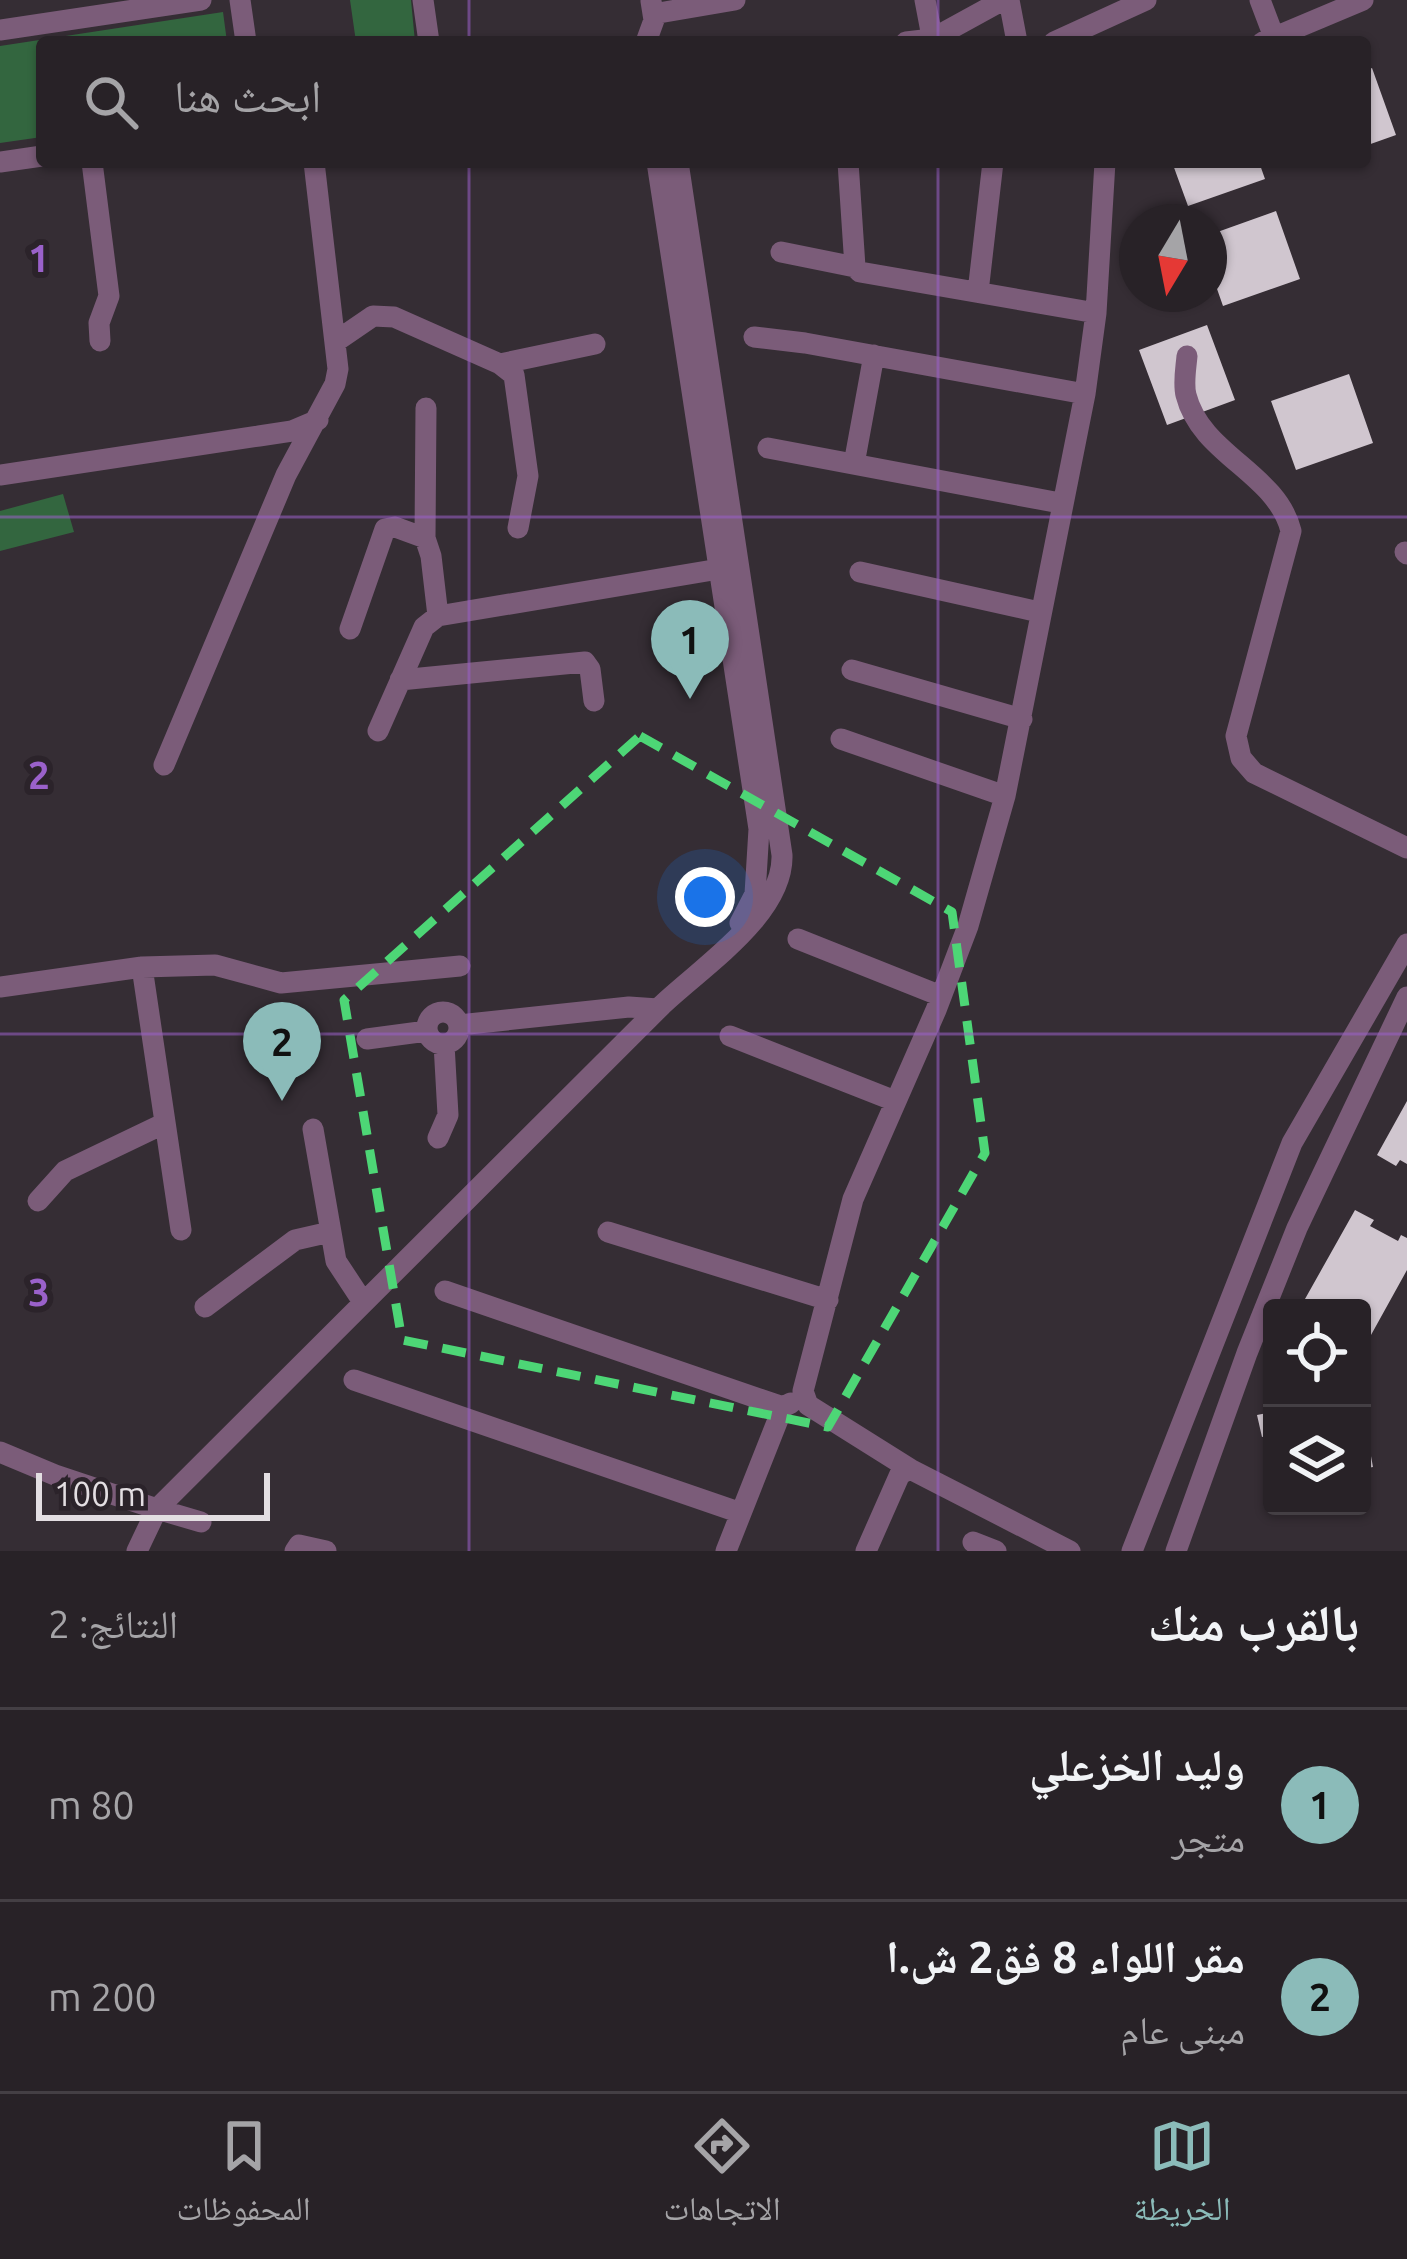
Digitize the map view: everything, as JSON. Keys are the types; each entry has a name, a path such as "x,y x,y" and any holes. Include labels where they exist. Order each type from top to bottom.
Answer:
{"street":[{"path":"0,30 201,0"},
{"path":"240,0 245,36"},
{"path":"423,0 428,36"},
{"path":"652,7 735,0"},
{"path":"925,0 931,36"},
{"path":"939,36 1006,0 1015,36"},
{"path":"1067,36 1146,0"},
{"path":"1260,0 1268,36"},
{"path":"1278,36 1363,0"},
{"path":"0,162 36,157"},
{"path":"93,168 110,296 99,322 100,341"},
{"path":"164,765 286,476 335,385 338,369 315,168"},
{"path":"658,168 760,855 748,910 714,956"},
{"path":"137,1551 157,1509 658,1010 749,927 772,901 783,873 679,168"},
{"path":"848,168 855,268"},
{"path":"978,292 992,168"},
{"path":"726,1551 793,1403 828,1300 839,1241 982,886 1022,719 1060,503 1085,394 1096,313 1105,168"},
{"path":"781,252 860,272 1096,313"},
{"path":"335,342 373,316 394,317 500,364 514,375 528,476 518,528"},
{"path":"754,337 1085,394"},
{"path":"500,364 595,344"},
{"path":"854,464 874,355"},
{"path":"1187,356 1184,392 1201,430 1280,503 1291,531 1236,736 1241,758 1254,773 1407,848"},
{"path":"426,407 425,538 438,616"},
{"path":"0,475 292,431 318,421"},
{"path":"768,448 1060,503"},
{"path":"350,629 385,529 395,527 425,538"},
{"path":"378,731 424,628 438,616 719,569"},
{"path":"860,572 1039,612"},
{"path":"400,680 585,662 594,701"},
{"path":"852,670 1022,719"},
{"path":"841,739 1005,796"},
{"path":"798,939 941,996"},
{"path":"1132,1551 1292,1143 1407,944"},
{"path":"0,987 142,967 215,964 281,983 460,966"},
{"path":"142,967 181,1230"},
{"path":"367,1039 458,1034 436,968"},
{"path":"1176,1551 1246,1353 1297,1228 1407,998"},
{"path":"450,1018 629,1007 658,1010"},
{"path":"730,1036 895,1101"},
{"path":"436,1038 448,1115 438,1138"},
{"path":"38,1201 65,1171 163,1124"},
{"path":"313,1129 335,1261 363,1302"},
{"path":"205,1307 296,1240 331,1232"},
{"path":"608,1232 828,1300"},
{"path":"445,1291 793,1403 1070,1551"},
{"path":"354,1380 741,1513"},
{"path":"0,1452 201,1522"},
{"path":"866,1551 900,1474 910,1469"},
{"path":"973,1542 996,1551"},
{"path":"295,1551 309,1544 326,1551"}],"highlighted area":[{"path":"640,736 952,912 985,1153 828,1427 402,1340 344,1000"}],"green space":[{"path":"350,0 411,0 414,36 355,36"},
{"path":"223,12 226,36 66,36"},
{"path":"36,41 36,138 0,143 0,46"},
{"path":"63,494 74,532 0,551 0,511"}],"building":[{"path":"1371,68 1396,135 1371,144"},
{"path":"1174,168 1261,168 1265,179 1187,204"},
{"path":"1276,211 1300,279 1227,305 1227,229"},
{"path":"1207,325 1235,400 1167,425 1139,350"},
{"path":"1349,374 1373,443 1296,470 1271,401"},
{"path":"1407,1101 1407,1164 1400,1160 1396,1166 1377,1155"},
{"path":"1355,1210 1374,1220 1370,1226 1398,1241 1401,1235 1407,1238 1407,1270 1371,1335 1371,1299 1305,1299"}],"place":[{"name":"وليد الخزعلي","path":"690,699"},
{"name":"مقر اللواء 8 فق2 ش.ا","path":"282,1101"}]}
